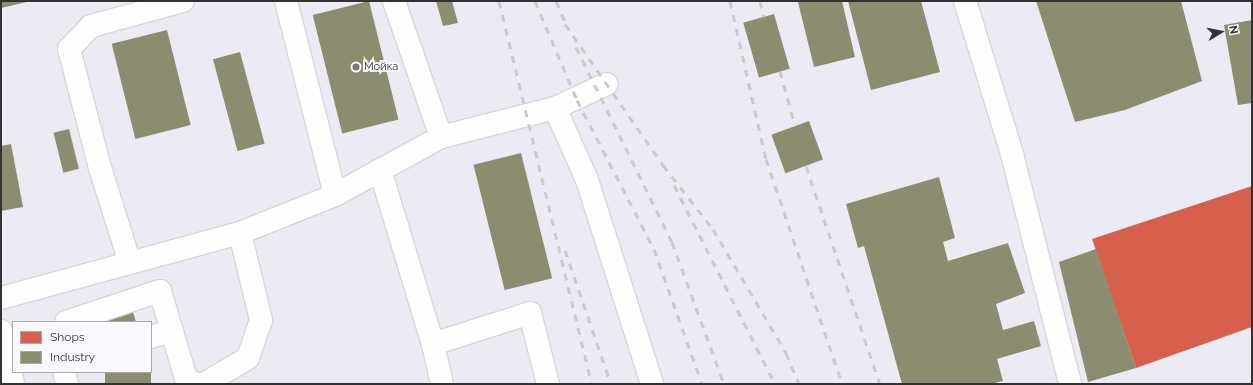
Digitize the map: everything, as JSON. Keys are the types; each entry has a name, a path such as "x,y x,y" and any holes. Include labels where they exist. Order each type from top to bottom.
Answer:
{"street":[{"path":"130,263 100,168 69,49 91,26 183,1"},
{"path":"286,1 335,195"},
{"path":"394,1 441,137"},
{"path":"966,1 1012,154 1070,384"},
{"path":"1,298 240,233 335,195 441,137 555,108 607,84"},
{"path":"555,108 587,180 652,384"},
{"path":"380,170 433,344 442,384"},
{"path":"69,321 160,291 189,383 248,358 261,320 240,233"},
{"path":"433,344 530,314 548,384"},
{"path":"152,337 172,330"},
{"path":"1,331 13,384"},
{"path":"64,373 67,384"}],"shaded area":[{"path":"1,1 1252,1 1252,384 1,384"}],"building: Shops":[{"path":"1252,186 1252,327 1136,368 1092,239"}],"building: Industry":[{"path":"1,1 27,1 27,2 1,8"},
{"name":"Мойка","path":"369,1 399,119 342,133 313,15"},
{"path":"436,1 452,1 458,23 443,26"},
{"path":"842,1 855,57 814,67 798,2"},
{"path":"848,1 921,1 940,72 871,90"},
{"path":"1036,1 1181,1 1202,81 1125,110 1075,122"},
{"path":"774,14 790,69 759,78 743,23"},
{"path":"1252,20 1252,103 1238,105 1224,25"},
{"path":"167,30 191,125 135,139 112,44"},
{"path":"240,52 265,144 238,151 213,59"},
{"path":"809,121 823,160 785,173 771,135"},
{"path":"69,129 79,169 63,173 53,133"},
{"path":"11,144 23,207 1,211 1,146"},
{"path":"521,153 552,278 505,290 473,165"},
{"path":"939,177 955,238 943,242 948,261 1008,243 1025,293 996,304 1003,330 1034,321 1041,346 997,359 1003,381 990,384 902,384 864,246 858,248 846,204"},
{"path":"1096,249 1136,368 1088,382 1059,262"},
{"path":"127,292 136,321 90,321"},
{"path":"105,373 151,373 151,384 105,384"}],"railway":[{"path":"499,1 592,384"},
{"path":"535,1 577,100 654,249 702,384"},
{"path":"556,1 568,28"},
{"path":"730,1 766,159 842,384"},
{"path":"760,1 764,17"},
{"path":"565,24 663,165 713,229 786,353 799,384"},
{"path":"576,47 672,242 724,384"},
{"path":"780,71 795,126"},
{"path":"806,166 880,384"},
{"path":"674,185 775,384"},
{"path":"565,250 611,384"}],"place":[{"name":"Мойка","path":"356,67"}]}
